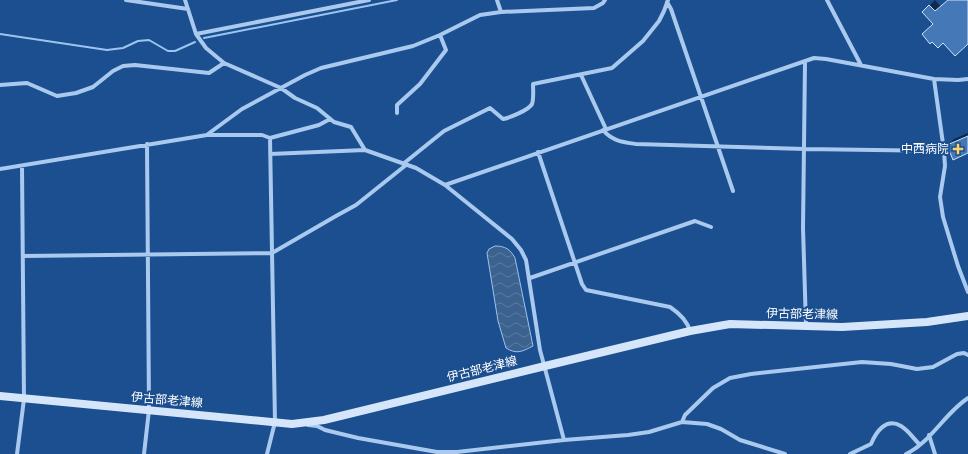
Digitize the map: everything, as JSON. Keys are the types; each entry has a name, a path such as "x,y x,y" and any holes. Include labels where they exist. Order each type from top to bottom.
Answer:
{"main road":[{"name":"伊古部老津線","path":"0,396 292,424 324,420 545,366 730,324 842,327 927,322 968,316"}],"street":[{"path":"126,0 188,9"},
{"path":"185,0 196,34 206,48 224,63 281,88 295,98 317,108 334,122 351,127 365,150"},
{"path":"196,34 369,0"},
{"path":"497,0 501,12"},
{"path":"207,135 242,109 321,68 413,46 440,35 480,15 501,12 594,8 603,4 605,0"},
{"path":"827,0 862,65"},
{"path":"22,256 272,253 356,206 444,131 490,108 503,119 530,107 532,102 533,84 612,68 643,41 659,21 667,1"},
{"path":"667,1 733,192"},
{"path":"397,113 397,105 420,84 446,50 440,35"},
{"path":"445,185 814,58 862,65 934,79 968,79"},
{"path":"805,62 804,228 806,326"},
{"path":"0,85 27,83 57,96 76,93 94,87 113,71 123,66 135,65 209,73 224,63"},
{"path":"581,75 608,136 617,141 636,144 944,151"},
{"path":"934,79 945,166 940,197 943,218 968,292"},
{"path":"0,169 207,135 262,135 270,138 319,125 330,119"},
{"path":"267,454 275,422 270,138"},
{"path":"144,454 149,410 146,144"},
{"path":"270,154 365,150 416,168 445,185 512,239 521,250 526,260 540,350 564,440"},
{"path":"538,152 574,262 582,284 586,290 670,307 679,313 688,325 690,332"},
{"path":"17,454 24,399 22,166"},
{"path":"530,278 695,221 711,227"},
{"path":"682,422 685,415 713,388 730,378 751,374 862,362 923,368 933,367 957,354 968,355"},
{"path":"906,454 929,435 950,413 968,398"},
{"path":"292,424 317,426 325,430 358,438 437,452 456,453 564,440 628,435 649,432 682,422 707,424 721,429 740,440 785,454"},
{"path":"850,454 871,444 881,427 891,424 901,426 919,444"},
{"path":"929,435 935,454"}],"water":[{"path":"495,246 507,249 515,258 533,346 520,352 506,348 498,321 487,253 489,249"}],"building":[{"path":"948,0 968,0 968,44 955,56 943,43 938,48 932,42 930,44 922,34 933,24 922,12 929,5 935,11"},
{"name":"中西病院","path":"968,136 968,153 953,160 947,145"}],"waterway":[{"path":"204,38 397,0"},
{"path":"0,34 107,50 123,48 138,41 149,40 168,51 175,51 195,42"}],"place":[{"name":"中西病院","path":"958,149"}]}
